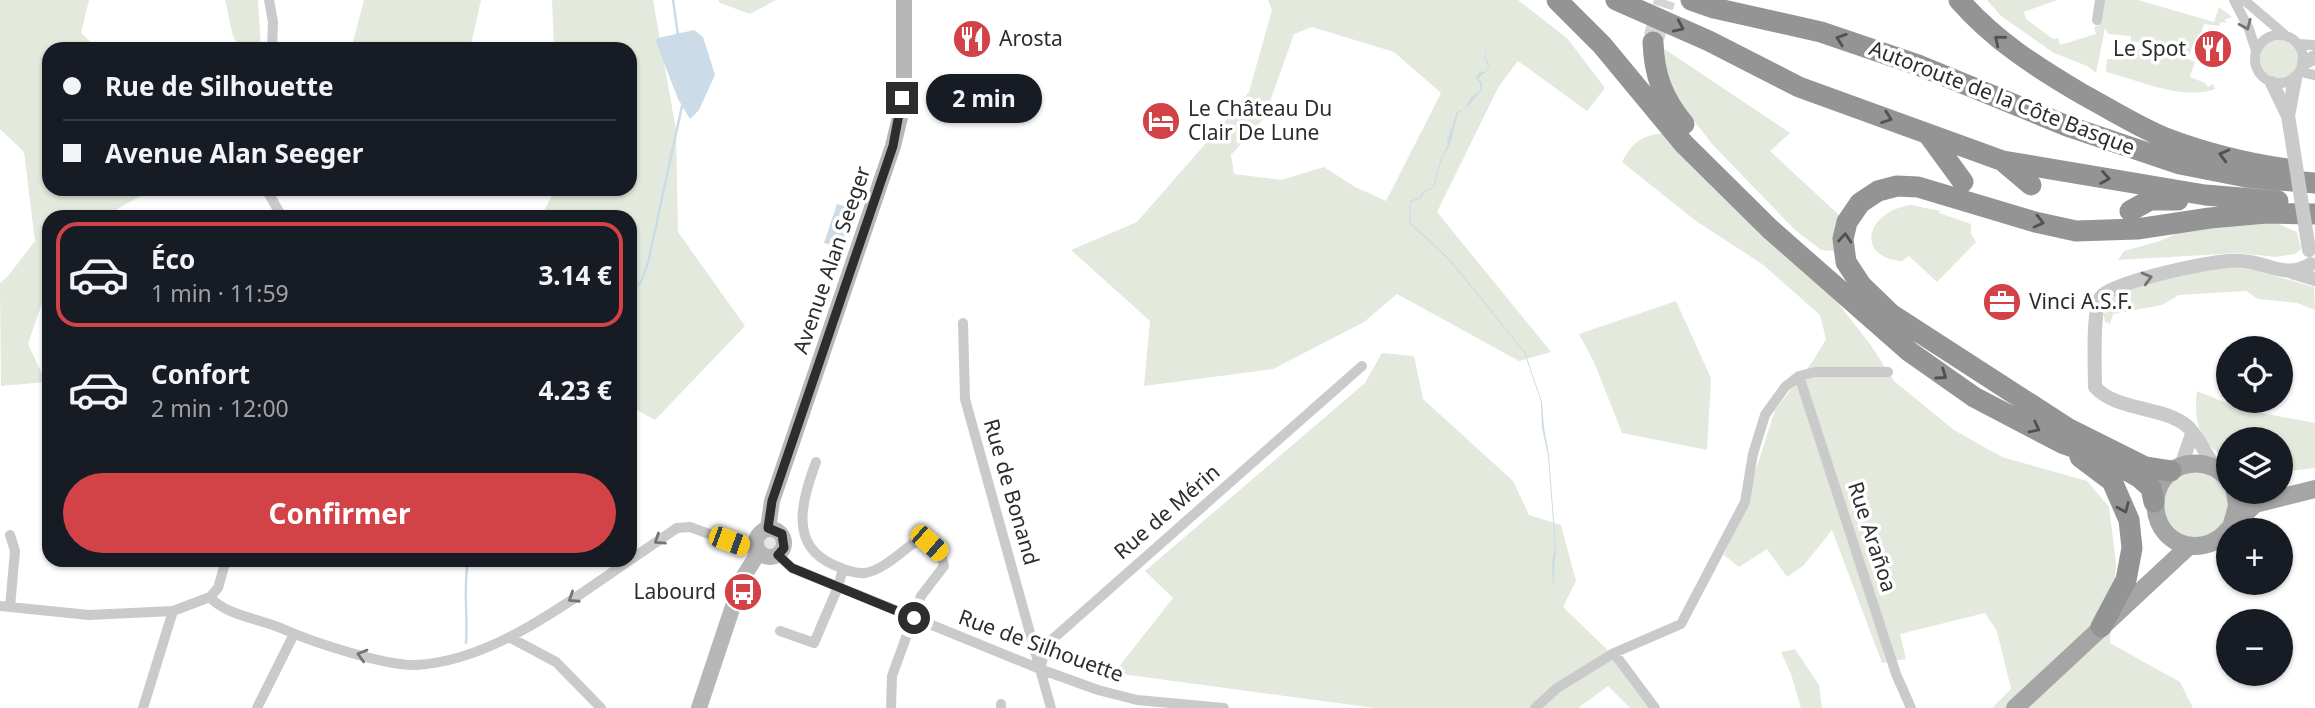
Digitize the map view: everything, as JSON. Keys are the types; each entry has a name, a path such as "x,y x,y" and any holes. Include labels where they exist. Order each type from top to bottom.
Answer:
{"highway":[{"path":"1557,0 1602,45 1684,144 1770,229 1910,352 1974,397 2062,443 2107,459 2140,478 2151,488 2154,502"},
{"name":"Autoroute de la Côte Basque","path":"1616,0 1709,41 1799,87 2003,161 2205,195 2315,203"},
{"name":"Autoroute de la Côte Basque","path":"1691,0 1714,8 1833,36 1918,65 2067,126 2180,164 2246,177 2315,183"},
{"path":"1959,0 1993,35 2026,60 2162,136 2221,155 2315,173"},
{"path":"1702,160 1653,90 1646,65 1648,41 1660,89 1674,113 1800,244 1856,290 2069,429 2145,467 2176,469"},
{"path":"1928,134 1963,182"},
{"path":"2003,161 2031,185"},
{"path":"1891,314 1861,285 1846,262 1843,239 1847,222 1860,202 1878,191 1897,186 1918,187 2035,222 2076,231 2137,229 2266,212 2315,214"},
{"path":"2130,211 2150,200 2188,201 2205,195"},
{"path":"2062,443 2112,481 2129,520 2132,548 2126,580 2101,627"}],"main road":[{"name":"Avenue Alan Seeger","path":"768,528 772,501 893,146 902,103 904,0"},
{"path":"2155,578 2162,550 2162,530 2154,502 2157,490 2176,469 2202,464 2216,471"},
{"path":"2293,486 2315,482"},
{"path":"2240,518 2255,504 2315,489"},
{"path":"699,708 742,579 757,549 757,536 768,528 778,530 784,538 784,548 778,555 765,556 757,549"},
{"path":"2162,530 2189,546 2201,546 2216,540"},
{"path":"2015,708 2189,546"}],"street":[{"path":"269,0 273,22 272,42"},
{"path":"2097,20 2100,0"},
{"path":"2234,0 2249,29 2256,51 2258,71 2272,83 2288,116 2312,261 2292,272"},
{"path":"2244,0 2298,44 2303,53 2304,68 2288,116"},
{"path":"2256,51 2268,38 2285,36"},
{"path":"2298,44 2315,44"},
{"path":"2272,83 2284,84 2304,68"},
{"path":"2304,68 2315,75"},
{"path":"2216,467 2187,426 2114,400 2100,394 2095,387 2096,312 2101,297 2112,288 2228,261 2250,262 2315,279"},
{"name":"Rue de Bonand","path":"964,323 965,399 1040,669"},
{"name":"Rue de Mérin","path":"1040,669 1047,644 1362,366"},
{"path":"1535,708 1557,688 1615,653 1681,624 1745,502 1752,454 1765,415 1786,387 1799,376 1815,372 1888,372"},
{"name":"Rue Arañoa","path":"1799,376 1896,674 1911,708"},
{"path":"2176,469 2192,434"},
{"path":"816,462 803,499 802,522 808,544 826,562 843,569 866,573 883,565 915,542 929,543 942,554 944,566 921,596 892,676 891,708"},
{"path":"637,555 677,528 690,527 757,549"},
{"path":"10,535 15,551 5,607 89,615 173,611 210,597 218,588 224,567"},
{"name":"Rue de Silhouette","path":"778,555 792,568 1098,690 1138,700 1224,708"},
{"path":"210,597 221,607 294,634 386,662 415,665 448,660 509,638 619,567"},
{"path":"780,631 814,643 843,569"},
{"path":"143,708 173,611"},
{"path":"257,708 294,634"},
{"path":"509,638 556,662 601,708"},
{"path":"1615,653 1655,708"},
{"path":"1040,669 1051,708"}],"shaded area":[{"path":"0,0 89,0 81,33 91,42 42,42 42,196 140,196 116,210 42,210 42,303 28,344 42,374 42,382 1,386 0,283 35,241 24,152 0,129"},
{"path":"225,0 258,0 261,42 236,42"},
{"path":"364,0 481,0 472,42 353,42"},
{"path":"552,0 653,0 676,130 678,232 745,326 655,420 637,410 637,210 544,210 552,196 637,196 637,42 554,42"},
{"path":"718,0 776,0 750,14"},
{"path":"1268,0 1518,0 1567,38 1605,88 1587,111 1518,61 1499,86 1437,212 1551,352 1519,361 1397,294 1364,322 1273,369 1144,386 1150,321 1071,250 1137,222 1221,126 1249,92 1272,10","holes":["1312,27 1394,52 1441,93 1386,201 1355,187 1324,167 1281,180 1234,174 1231,155 1264,118 1294,34"]},
{"path":"1987,0 2057,0 2024,12 2026,19 2053,39 2058,38 2060,45 2096,34 2094,27 2099,25 2103,0 2138,0 2214,22 2219,7 2232,17 2224,20 2227,23 2221,22 2219,26 2204,24 2197,46 2193,44 2188,59 2195,62 2190,77 2208,87 2213,84 2215,89 2189,93 2160,88 2106,72 2107,59 2113,59 2115,49 2141,49 2141,43 2131,41 2131,36 2108,34 2105,28 2096,73 2087,66 2054,53 2001,16"},
{"path":"2279,40 2293,45 2298,59 2293,73 2279,78 2265,73 2260,59 2265,45"},
{"path":"1663,48 1790,133 1770,151 1839,215 1834,251 1821,250 1794,229 1712,144 1677,99 1663,64"},
{"path":"1663,133 1834,298 1870,344 1894,381 1954,430 2002,457 2087,481 2109,507 2116,563 2110,643 2180,682 2193,708 1992,708 2011,689 1997,631 1985,613 1900,634 1906,659 1882,663 1832,530 1804,565 1787,577 1767,549 1739,567 1724,555 1744,507 1775,410 1813,361 1826,339 1820,315 1762,264 1696,221 1622,162 1638,141"},
{"path":"1911,205 1940,211 1939,213 1971,224 1971,234 1976,242 1937,282 1909,256 1902,261 1887,258 1877,252 1872,244 1875,225 1883,216 1895,209"},
{"path":"2274,222 2297,232 2301,249 2295,254 2276,257 2238,253 2118,260 2124,251 2160,241 2184,230"},
{"path":"2228,267 2254,270 2314,287 2315,310 2297,303 2258,299 2246,291 2179,295 2162,305 2113,314 2110,324 2105,322 2103,310 2106,299 2114,291 2163,278"},
{"path":"1676,301 1711,378 1707,450 1622,433 1594,362 1579,334"},
{"path":"1382,353 1414,356 1423,399 1513,481 1529,515 1561,525 1576,581 1563,607 1615,657 1658,708 1630,708 1608,686 1578,708 1375,708 1114,673 1173,598 1145,571 1365,383"},
{"path":"2197,391 2216,399 2216,413 2262,413 2315,423 2315,468 2293,471 2293,427 2216,427 2216,451 2201,432 2196,403"},
{"path":"2203,469 2216,477 2216,504 2231,504 2225,518 2216,518 2216,533 2199,539 2187,538 2177,533 2165,513 2166,490 2181,472"},
{"path":"770,532 778,535 781,543 778,551 770,554 762,551 759,543 762,535"},
{"path":"1795,649 1819,685 1822,708 1801,708 1781,652"}],"water":[{"path":"694,30 703,37 715,75 699,110 690,119 678,99 656,42 658,38"},
{"path":"1488,43 1485,57 1489,65 1487,71 1478,78 1482,83 1481,91 1465,109 1470,99 1480,90 1480,83 1476,78 1479,73 1486,71 1488,66 1484,57"},
{"path":"1465,109 1458,113 1450,144 1441,161 1434,188 1424,192 1421,198 1411,202 1410,222 1449,258 1525,352 1542,402 1549,456 1556,547 1553,589 1552,562 1555,547 1548,456 1542,428 1541,402 1524,352 1448,259 1409,223 1410,201 1420,197 1423,191 1433,187 1440,161 1448,145 1457,112"},
{"path":"837,204 854,209 841,248 824,243"}],"waterway":[{"path":"673,0 678,35"},
{"path":"637,286 648,263 682,106"},
{"path":"466,643 467,567"}],"tunnel":[{"path":"1654,37 1665,0"}],"place":[{"name":"Arosta","path":"972,39"},
{"name":"Le Spot","path":"2213,49"},
{"name":"Le Château Du Clair De Lune","path":"1161,121"},
{"name":"Vinci A.S.F.","path":"2002,302"},
{"name":"Labourd","path":"743,592"}],"route":[{"path":"902,98 893,146 772,501 768,528 778,530 782,534 785,543 778,555 792,568 914,618"}]}
